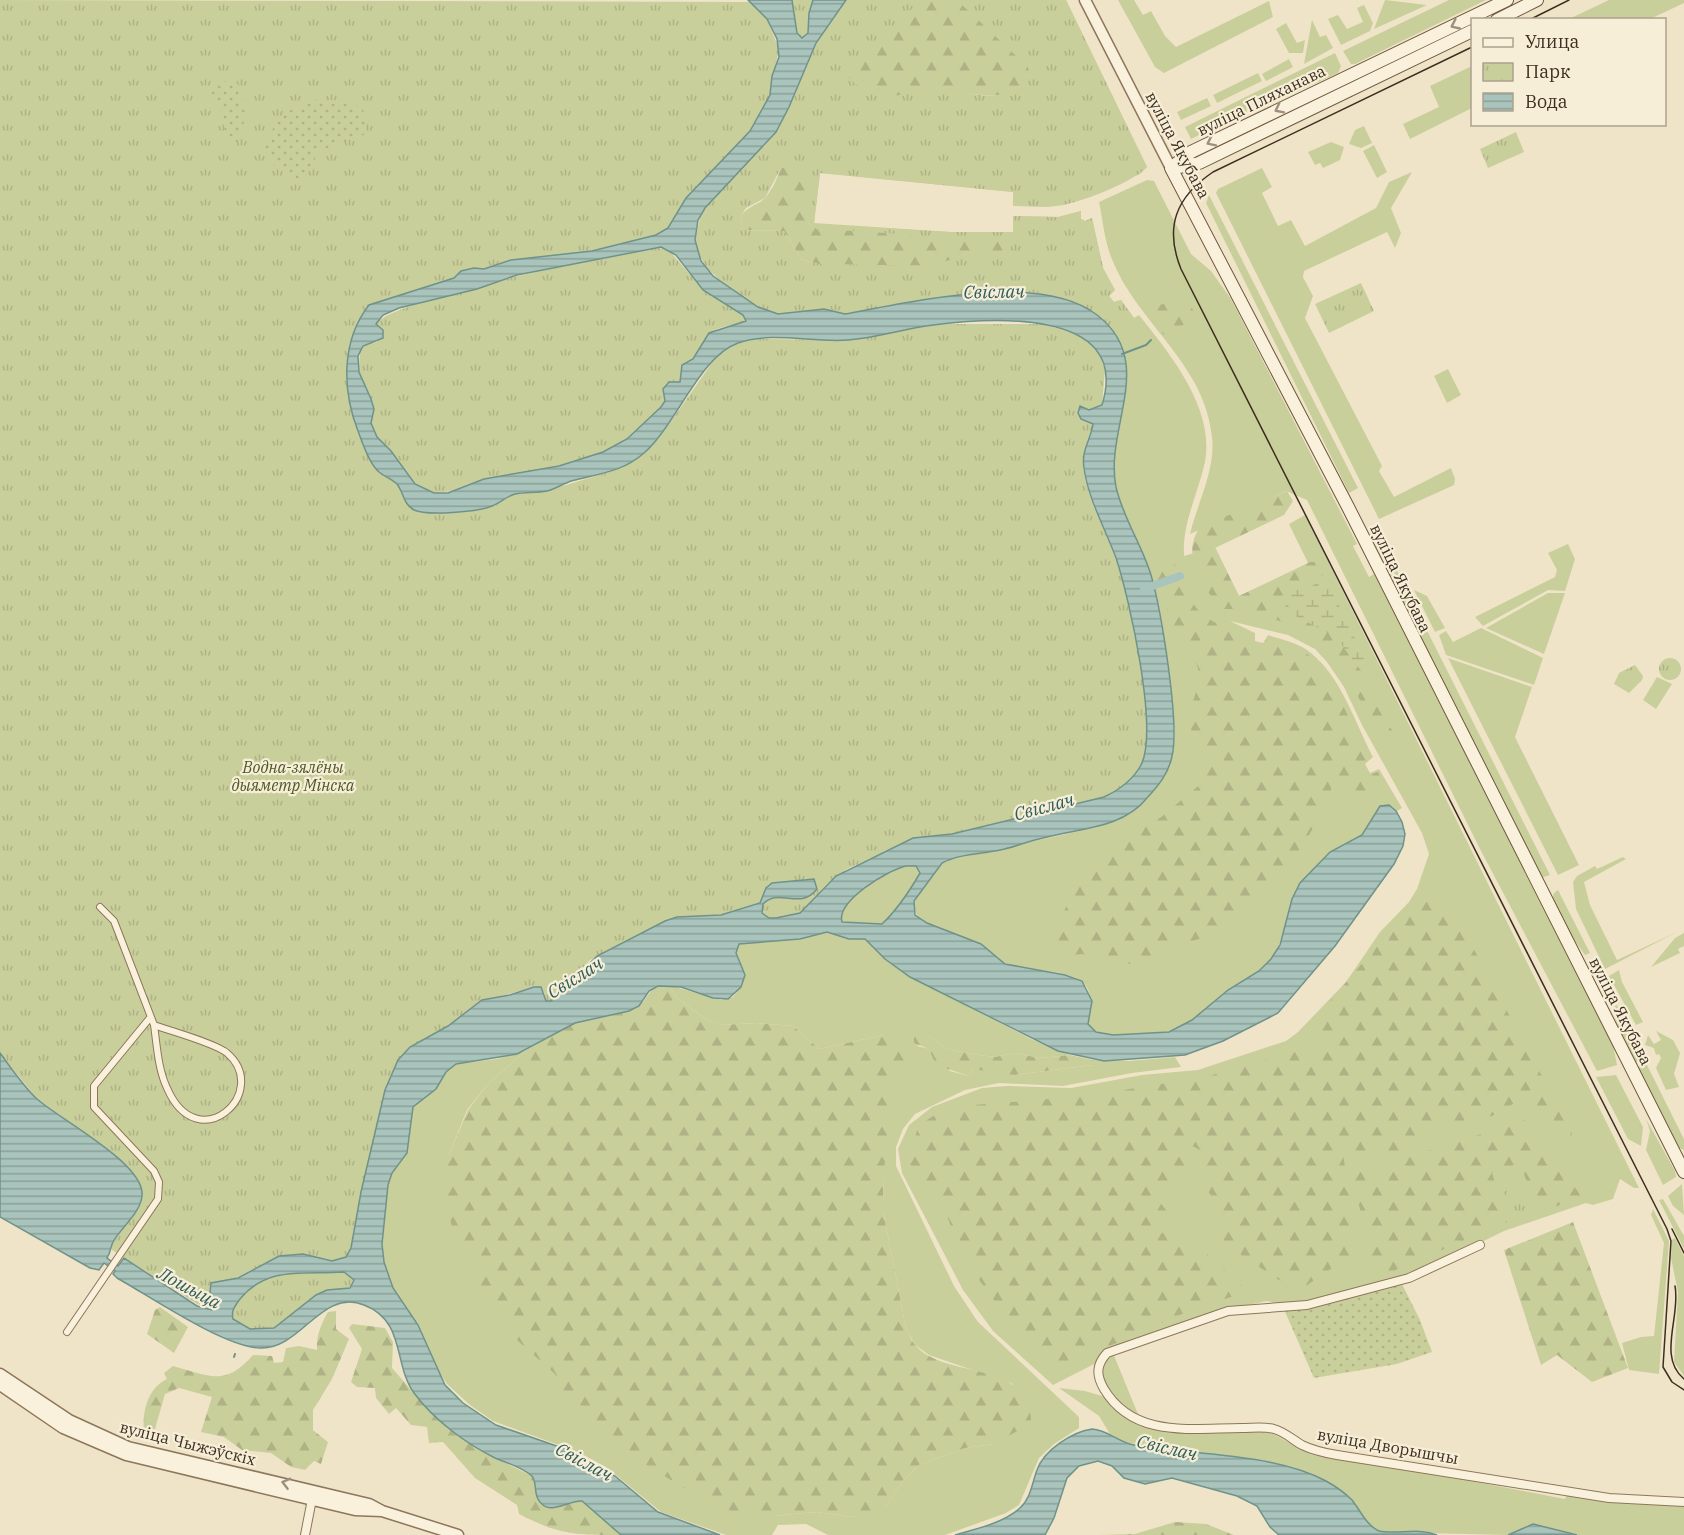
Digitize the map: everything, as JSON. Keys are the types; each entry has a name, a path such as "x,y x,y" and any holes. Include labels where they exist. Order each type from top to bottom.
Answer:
{"main road":[{"name":"вуліца Пляханава","path":"1171,168 1191,152 1507,0"},
{"path":"1501,18 1537,0"},
{"name":"вуліца Пляханава","path":"1171,168 1199,163 1471,32"},
{"name":"вуліца Якубава","path":"1171,168 1352,515 1417,648 1684,1172"}],"street":[{"name":"вуліца Якубава","path":"1085,0 1171,168"},
{"path":"100,907 114,921 153,1025 161,1072 168,1091 181,1110 189,1117 207,1121 216,1119 229,1110 239,1097 240,1077 237,1065 226,1052 153,1025"},
{"path":"67,1332 118,1254 156,1205 159,1182 147,1162 94,1107 94,1086 149,1018"},
{"name":"вуліца Дворышчы","path":"1480,1245 1409,1278 1307,1305 1244,1309 1212,1315 1107,1353 1100,1361 1098,1376 1112,1401 1125,1414 1136,1421 1154,1425 1176,1428 1273,1428 1315,1450 1337,1455 1610,1498 1684,1502"},
{"name":"вуліца Чыжэўскіх","path":"0,1374 69,1420 93,1433 129,1447 313,1495"},
{"name":"вуліца Чыжэўскіх","path":"0,1385 63,1428 126,1455 313,1495 369,1504 382,1511 458,1535"},
{"path":"305,1535 313,1495"}],"green space":[{"name":"Водна-зялёны дыяметр Мінска","path":"0,0 751,2 767,19 779,49 770,95 750,131 686,198 668,228 656,235 592,251 511,260 484,269 474,268 461,271 454,278 369,305 349,345 347,376 349,397 358,430 372,462 398,486 406,503 428,513 476,510 494,505 515,494 546,491 616,470 641,455 660,437 716,357 736,344 756,339 850,340 940,324 1044,324 1076,334 1097,349 1105,370 1102,405 1089,410 1082,407 1083,420 1090,421 1093,426 1085,449 1083,465 1091,500 1120,573 1140,661 1146,747 1138,770 1125,784 1104,797 952,834 919,837 847,869 827,884 800,913 769,918 762,913 762,908 768,900 778,898 807,878 768,885 760,903 738,911 665,921 590,960 552,1001 546,1001 544,992 534,987 477,1003 448,1026 406,1051 391,1075 361,1192 351,1248 346,1257 332,1261 303,1254 279,1256 210,1291 219,1303 215,1308 207,1310 112,1250 111,1246 141,1203 138,1179 92,1138 38,1100 0,1053"},
{"path":"792,0 813,0 809,29 805,37 800,37 797,33"},
{"path":"846,0 927,0 958,91 990,97 1004,93 1030,76 957,0 1066,0 1147,167 1140,174 1067,204 1013,206 1013,192 820,173 814,224 951,232 1013,232 1013,216 1058,217 1081,211 1081,219 1085,221 1092,218 1103,268 1115,290 1109,296 1114,302 1121,300 1134,318 1139,315 1164,347 1197,402 1203,422 1206,442 1205,462 1185,532 1184,556 1215,547 1239,596 1309,565 1289,524 1305,515 1639,1188 1634,1188 1620,1179 1613,1199 1593,1205 1586,1203 1504,1231 1409,1278 1293,1306 1266,1301 1212,1314 1107,1353 1100,1361 1053,1385 993,1331 963,1290 902,1173 898,1149 909,1125 932,1107 982,1088 1007,1086 1071,1088 1142,1075 1198,1070 1286,1041 1298,1032 1346,982 1380,932 1409,902 1417,889 1429,854 1422,833 1362,725 1344,687 1327,662 1315,649 1288,635 1230,621 1255,633 1255,641 1263,643 1268,635 1291,642 1307,650 1322,663 1347,702 1373,757 1365,764 1370,773 1379,769 1402,808 1397,811 1389,805 1380,806 1362,835 1330,852 1300,883 1276,953 1259,971 1228,990 1192,1020 1169,1032 1101,1034 1089,1027 1090,999 1087,987 1082,981 1065,974 1006,963 980,944 931,926 921,920 915,912 915,901 922,887 936,869 947,860 1098,827 1131,813 1147,799 1167,772 1173,753 1175,733 1161,613 1147,562 1121,504 1115,480 1115,450 1125,391 1126,361 1007,292 829,310 789,107 808,59"},
{"path":"846,0 927,0 914,6 889,37 856,60 850,70 849,78 866,91 881,96 928,89 957,88 958,91 968,93 998,96 1007,94 1023,84 1030,76 1028,67 957,0 1066,0 1147,167 1130,180 1104,192 1066,204 1045,207 1013,206 1013,192 820,173 814,223 951,232 1013,232 1013,216 1058,217 1081,211 1081,219 1085,221 1092,218 1103,268 1115,290 1109,296 1114,302 1121,300 1134,318 1112,330 1097,315 1076,303 1027,292 935,299 845,314 824,309 778,314 765,310 730,290 706,267 698,253 695,240 701,214 776,131 789,107 816,43","holes":["793,166 805,185 808,223 818,230 865,231 940,238 1001,237 1014,240 1009,251 959,257 931,266 818,264 801,259 784,231 743,230 740,217 746,208 765,198 781,168"]},
{"path":"927,0 957,0 1028,67 1030,75 1023,84 1006,94 988,96 957,91 957,88 928,89 881,96 866,91 849,78 850,70 856,60 889,37 914,6"},
{"path":"1118,0 1134,0 1143,15 1151,11 1165,36 1176,47 1269,1 1273,17 1164,73 1155,67"},
{"path":"1385,0 1427,5 1374,29"},
{"path":"1449,0 1486,0 1355,64 1351,64 1343,51"},
{"path":"1609,0 1684,0 1684,3 1652,18 1571,18"},
{"path":"1364,5 1373,23 1370,31 1341,45 1328,19 1338,15 1347,29 1363,22 1357,8"},
{"path":"1312,20 1320,37 1326,35 1333,48 1304,64"},
{"path":"1286,23 1297,43 1305,40 1303,53 1289,53 1276,29"},
{"path":"1335,53 1341,66 1338,73 1291,94 1288,84 1246,103 1247,112 1191,139 1185,127"},
{"path":"1289,59 1293,67 1266,81 1262,74"},
{"path":"1471,66 1471,108 1410,139 1403,124 1439,107 1430,86"},
{"path":"1258,73 1262,81 1217,103 1213,95"},
{"path":"221,81 238,84 239,96 249,107 236,146 228,145 219,103 211,94"},
{"path":"1207,98 1211,106 1181,120 1177,112"},
{"path":"317,99 344,101 363,108 366,134 319,151 303,182 274,165 263,145 279,120 298,106"},
{"path":"1364,126 1372,143 1361,148 1349,144 1355,130"},
{"path":"1516,132 1524,152 1488,168 1480,149"},
{"path":"1331,142 1344,147 1340,160 1323,168 1320,163 1315,165 1308,152"},
{"path":"1374,145 1387,172 1377,178 1363,151"},
{"path":"785,153 820,173 802,175 808,190 808,223 818,230 865,231 940,238 1001,237 1014,239 1009,251 959,257 931,266 818,264 801,259 784,231 743,230 740,217 770,192"},
{"path":"1262,168 1272,187 1262,193 1278,226 1291,220 1305,246 1376,208 1389,182 1412,172 1391,208 1401,233 1395,248 1387,232 1304,271 1303,277 1313,296 1305,318 1382,466 1379,471 1394,497 1451,468 1455,479 1454,485 1379,519 1216,193 1218,189"},
{"path":"1147,180 1154,181 1191,254 1211,271 1231,299 1357,544 1353,546 1369,577 1374,574 1612,1040 1617,1065 1597,1071 1480,849 1307,500 1286,491 1190,534 1211,461 1212,437 1207,411 1198,388 1185,367 1140,307 1114,264 1106,241 1099,202"},
{"path":"1209,195 1358,488 1349,493 1206,203"},
{"path":"653,247 669,250 703,290 743,315 747,320 745,323 721,328 709,334 693,358 685,362 680,382 667,383 663,389 665,401 661,408 627,439 603,452 559,466 484,479 455,491 434,493 415,484 391,451 377,437 371,423 374,409 359,372 360,349 366,344 377,342 376,324 390,314 458,291"},
{"path":"1361,283 1374,311 1329,333 1315,304"},
{"path":"1179,299 1190,303 1195,315 1172,334 1164,335 1146,314 1147,309"},
{"path":"1448,369 1461,395 1447,403 1434,376"},
{"path":"1287,491 1293,501 1284,515 1215,548 1239,596 1310,562 1316,562 1321,574 1314,585 1290,592 1319,627 1336,637 1362,672 1405,756 1375,731 1348,676 1326,646 1302,630 1277,620 1246,616 1235,609 1220,609 1196,570 1192,549 1194,538 1200,527"},
{"path":"1381,539 1550,875 1541,878 1372,546"},
{"path":"1568,544 1575,559 1565,591 1548,590 1483,626 1475,617 1555,577 1557,570 1548,553"},
{"path":"1168,560 1174,562 1193,603 1209,619 1221,625 1253,632 1254,642 1263,644 1269,636 1297,647 1311,657 1336,691 1369,758 1363,764 1369,775 1378,772 1386,790 1375,798 1359,797 1347,783 1332,786 1326,808 1288,868 1254,896 1231,923 1210,935 1126,965 1111,965 1083,954 1070,955 1058,949 1056,928 1080,878 1105,846 1122,832 1160,818 1203,782 1204,767 1190,724 1199,672 1192,654 1169,615 1156,572"},
{"path":"1321,574 1325,576 1367,664 1358,667 1336,637 1284,610 1290,592 1314,585"},
{"path":"1414,590 1427,596 1445,628 1435,632"},
{"path":"1548,593 1565,593 1544,654 1486,628"},
{"path":"1481,628 1543,658 1534,685 1446,655 1439,635 1446,631 1453,642"},
{"path":"1448,658 1532,687 1515,737 1579,865 1558,875"},
{"path":"1666,658 1674,658 1681,665 1681,673 1674,680 1666,680 1659,673 1659,665"},
{"path":"1635,665 1643,676 1629,693 1614,684 1619,673"},
{"path":"1657,677 1672,684 1656,709 1643,700"},
{"path":"1623,857 1626,859 1584,882 1590,905 1617,960 1677,932 1605,969 1576,909 1573,882 1577,876 1595,866 1597,869"},
{"path":"906,866 916,866 920,873 903,900 882,924 842,922 842,914 855,896 876,880"},
{"path":"1558,890 1590,953 1585,955 1572,937 1552,900 1554,893"},
{"path":"1427,894 1448,901 1572,1132 1568,1152 1522,1099 1492,1116 1459,1124 1436,1118 1424,1142 1394,1155 1343,1153 1357,1251 1297,1292 1214,1237 1230,1221 1207,1190 1200,1150 1179,1139 1178,1155 1186,1165 1172,1189 1157,1198 1168,1213 1152,1230 1193,1241 1248,1292 1198,1307 1057,1369 1010,1322 974,1273 955,1238 944,1207 909,1163 918,1126 947,1107 1086,1096 1205,1077 1306,1049 1317,1057 1314,1020 1386,935"},
{"path":"825,932 865,939 885,959 910,977 1033,1040 1070,1055 1040,1058 1014,1053 995,1057 979,1055 946,1049 929,1035 917,1046 930,1049 950,1071 969,1076 973,1069 983,1068 1014,1075 1093,1065 1093,1060 1129,1061 1175,1057 1181,1067 1132,1073 1063,1086 999,1083 965,1090 915,1114 903,1129 896,1147 896,1166 954,1286 978,1322 1079,1417 1079,1428 1054,1444 1039,1458 1019,1505 1006,1513 945,1535 828,1535 806,1524 778,1525 772,1535 726,1535 661,1512 606,1467 578,1452 493,1421 470,1405 447,1384 431,1359 418,1325 393,1288 384,1262 382,1244 388,1185 392,1173 407,1153 413,1107 436,1089 446,1072 456,1064 497,1059 525,1051 488,1084 467,1110 443,1169 773,1516 816,1512 853,1517 886,1506 903,1481 919,1465 965,1448 993,1444 1013,1384 929,1355 915,1345 906,1328 883,1211 884,1035 819,1049 793,1026 756,1023 720,1025 704,1018 677,998 668,985 721,1000 733,997 743,980 736,953 739,944 800,939"},
{"path":"1684,933 1684,946 1678,949 1680,953 1651,967 1675,938"},
{"path":"1619,970 1622,982 1643,1022 1636,1025 1609,976"},
{"path":"668,985 677,998 704,1018 720,1025 756,1023 793,1026 819,1049 884,1035 894,1038 905,1046 906,1057 891,1092 883,1184 883,1211 906,1328 915,1345 929,1356 1001,1379 1016,1387 1027,1401 1031,1420 1023,1428 993,1444 965,1448 919,1465 903,1481 886,1506 872,1515 853,1517 816,1512 773,1516 725,1510 627,1453 588,1411 561,1391 555,1374 518,1341 477,1290 474,1254 452,1228 442,1181 443,1168 468,1110 488,1084 525,1051 575,1023 629,1011 643,1002 653,988"},
{"path":"1617,1005 1643,1058 1636,1063 1619,1031 1612,1008"},
{"path":"1656,1031 1673,1040 1680,1053 1674,1074 1679,1087 1666,1090 1656,1068 1661,1058 1659,1054 1656,1055 1654,1048 1645,1045 1648,1035 1654,1044 1661,1040"},
{"path":"914,1035 929,1035 946,1049 979,1055 995,1057 1014,1053 1040,1058 1070,1055 1093,1060 1093,1065 1014,1075 973,1069 969,1076 936,1065 929,1049 914,1043"},
{"path":"1646,1063 1684,1139 1684,1150 1677,1147 1638,1067"},
{"path":"1616,1075 1643,1127 1641,1146 1628,1139 1596,1077"},
{"path":"1646,1119 1675,1171 1676,1177 1663,1185 1646,1150 1650,1131"},
{"path":"1525,1120 1582,1197 1540,1212 1519,1163 1492,1173 1507,1222 1379,1277 1371,1255 1351,1172 1352,1166 1381,1166"},
{"path":"1521,1182 1532,1208 1513,1216 1503,1190"},
{"path":"1682,1184 1684,1215 1673,1206 1668,1196"},
{"path":"1663,1199 1684,1236 1684,1249 1659,1200"},
{"path":"1653,1209 1669,1241 1659,1374 1629,1370 1622,1343 1641,1337 1654,1336 1664,1243 1651,1215"},
{"path":"1573,1222 1628,1368 1592,1382 1557,1355 1541,1365 1504,1250"},
{"path":"1675,1238 1684,1256 1684,1376 1674,1362 1678,1292 1671,1258 1672,1240"},
{"path":"344,1272 354,1280 350,1288 328,1290 316,1295 274,1328 250,1329 233,1319 233,1311 237,1304 251,1288 263,1281 288,1274"},
{"path":"1402,1284 1420,1320 1432,1352 1397,1364 1314,1378 1283,1307"},
{"path":"160,1307 188,1327 174,1353 147,1334 155,1310"},
{"path":"336,1311 336,1329 349,1339 332,1379 313,1410 313,1430 328,1442 321,1464 314,1461 305,1470 291,1467 271,1453 242,1450 224,1437 201,1432 212,1397 179,1388 165,1394 155,1429 144,1431 145,1408 151,1394 160,1383 167,1379 164,1373 173,1366 216,1376 234,1372 253,1355 272,1356 274,1363 283,1362 286,1348 299,1346 317,1350 318,1335 323,1321 328,1312"},
{"path":"352,1324 385,1328 393,1342 392,1368 428,1409 482,1451 532,1476 541,1503 557,1507 582,1501 621,1535 592,1535 557,1530 519,1514 517,1505 475,1478 443,1442 429,1443 427,1427 411,1425 396,1408 389,1414 376,1398 375,1388 357,1387 351,1382 362,1349 349,1328"},
{"path":"1113,1353 1142,1424 1260,1431 1273,1434 1312,1455 1404,1468 1565,1499 1567,1494 1684,1504 1684,1535 1577,1535 1533,1524 1508,1535 1382,1532 1372,1527 1351,1499 1326,1481 1300,1471 1244,1459 1123,1442 1110,1434 1099,1416 1059,1388 1085,1391 1112,1399 1099,1376 1102,1362"},
{"path":"1175,1522 1206,1524 1234,1535 1099,1535 1135,1534"}],"water":[{"name":"Свіслач","path":"748,0 792,0 797,33 802,38 808,33 809,13 813,0 846,0 816,43 776,132 705,208 698,220 695,240 701,261 713,276 758,307 778,314 824,309 845,314 938,297 974,294 1009,292 1043,295 1072,302 1097,315 1115,333 1124,353 1127,374 1114,464 1116,487 1123,510 1151,575 1160,613 1174,719 1172,756 1166,774 1137,808 1113,822 942,863 914,901 915,915 927,923 981,944 1005,964 1065,975 1082,981 1092,1001 1088,1024 1096,1032 1113,1035 1169,1032 1192,1020 1228,990 1259,971 1271,959 1280,945 1292,899 1300,883 1330,852 1362,835 1380,806 1389,805 1396,811 1405,834 1403,846 1394,864 1335,946 1278,1013 1223,1041 1185,1055 1104,1061 1058,1051 910,977 885,959 865,939 849,939 827,932 800,939 739,944 736,953 745,975 741,987 728,999 713,998 681,987 658,986 649,991 639,1006 629,1011 575,1023 517,1054 456,1064 446,1072 436,1089 413,1107 407,1153 392,1173 388,1185 382,1244 384,1262 393,1288 418,1325 445,1385 463,1403 496,1425 571,1451 615,1476 658,1512 720,1535 621,1535 582,1501 553,1508 542,1504 538,1499 532,1476 484,1452 461,1438 441,1421 422,1403 408,1382 393,1332 387,1321 364,1305 349,1302 335,1305 288,1340 274,1346 260,1348 245,1345 208,1330 168,1308 117,1278 113,1274 115,1271 104,1263 99,1270 90,1268 0,1217 0,1053 37,1099 99,1143 130,1170 140,1183 141,1203 113,1242 107,1258 118,1266 124,1258 197,1306 212,1310 219,1303 210,1292 211,1283 238,1278 279,1256 303,1254 332,1261 346,1257 351,1248 361,1192 385,1090 398,1060 410,1047 448,1026 482,1000 541,987 546,1001 551,1001 597,956 665,921 677,917 721,915 760,903 766,888 772,883 814,879 817,889 804,898 769,899 763,904 762,913 769,918 800,913 836,876 913,838 952,834 1104,797 1125,784 1138,770 1146,748 1147,723 1140,663 1122,577 1086,480 1083,462 1093,424 1081,419 1078,413 1080,406 1089,410 1102,405 1106,373 1096,349 1075,334 1047,325 1015,321 982,321 926,326 848,340 765,338 738,343 724,351 712,362 656,441 636,459 609,472 571,481 547,491 515,494 492,506 476,510 441,513 414,510 408,505 397,484 379,472 369,458 349,399 347,366 353,334 369,305 454,278 461,271 474,268 484,269 511,260 592,251 656,235 668,228 686,198 750,131 770,95 772,76 779,57 777,39 767,19","holes":["661,247 676,255 703,290 743,315 746,321 709,333 693,359 682,365 680,382 669,382 663,389 665,401 661,407 627,439 603,452 559,466 484,479 448,493 434,493 415,484 391,451 377,437 371,423 374,409 359,372 358,356 363,346 383,338 383,330 376,324 383,315 399,308 477,289 517,275","916,866 920,873 903,900 882,924 842,922 842,914 855,896 876,880 898,869","344,1272 354,1280 350,1288 327,1290 316,1295 274,1328 250,1329 233,1319 235,1306 251,1288 275,1276"]},
{"path":"1092,1429 1134,1445 1258,1460 1305,1472 1326,1481 1343,1492 1352,1500 1367,1522 1379,1531 1422,1532 1437,1535 1279,1535 1270,1527 1257,1506 1237,1496 1172,1478 1145,1484 1124,1478 1112,1466 1098,1461 1079,1466 1067,1478 1054,1518 1045,1535 955,1535 1006,1518 1020,1508 1027,1500 1037,1470 1052,1449 1076,1434"},
{"path":"1533,1524 1577,1535 1508,1535"}],"waterway":[{"path":"1122,354 1146,345 1151,340"},
{"path":"1144,589 1180,576"}],"tram line":[{"path":"1533,18 1569,0"},
{"path":"1471,47 1213,172 1190,192 1177,214 1174,226 1176,254 1181,269 1667,1229 1671,1241 1663,1367 1672,1382 1684,1390"},
{"path":"1672,1229 1684,1253"},
{"path":"1675,1286 1672,1359 1676,1370 1684,1379"}],"water label":[{"name":"Лошыца","path":"189,1288"}]}
